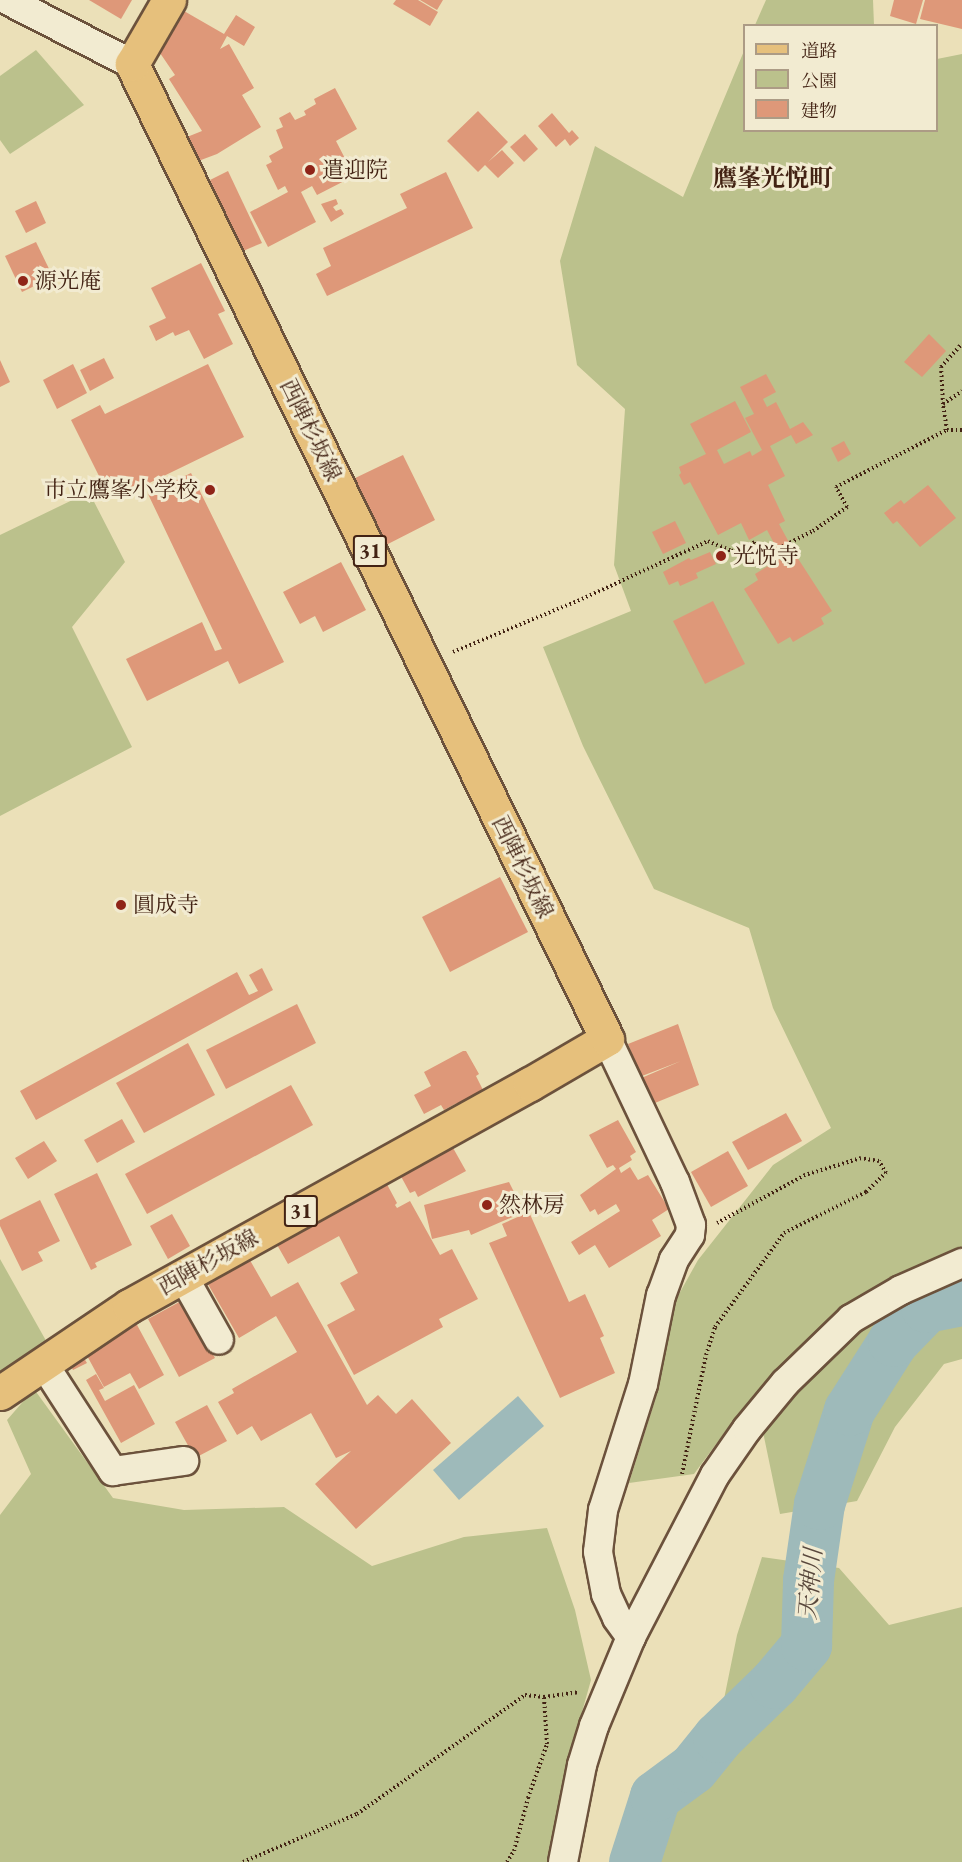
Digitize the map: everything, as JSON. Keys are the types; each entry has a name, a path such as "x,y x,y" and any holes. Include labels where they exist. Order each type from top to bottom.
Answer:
{"main road":[{"path":"132,64 169,0"},
{"name":"西陣杉坂線","path":"0,1393 129,1306 607,1039 132,64"}],"street":[{"path":"7,0 132,64"},
{"path":"607,1039 675,1182 691,1225 690,1235 674,1260 661,1295 643,1384 603,1510 598,1552 606,1594 617,1618 631,1637"},
{"path":"563,1862 582,1765 594,1726 631,1637 716,1474 747,1429 785,1383 850,1319 901,1290 962,1263"},
{"path":"183,1276 219,1340"},
{"path":"43,1363 113,1471 184,1461"}],"path":[{"path":"947,430 941,367 962,344"},
{"path":"943,404 962,391"},
{"path":"424,664 582,599 708,542 732,551 755,542 762,557 813,531 847,507 836,487 947,430 962,430"},
{"path":"681,1478 706,1355 716,1327 784,1233 866,1192 886,1173 879,1161 861,1158 805,1175 714,1224 691,1225"},
{"path":"243,1862 357,1814 525,1695 544,1697 612,1686"},
{"path":"507,1862 514,1851 528,1798 547,1744 544,1697"}],"green space":[{"path":"766,0 873,0 874,24 755,24"},
{"path":"36,50 84,105 10,154 0,140 0,76"},
{"path":"743,53 743,132 938,132 938,59 962,54 962,1359 944,1364 895,1427 857,1501 780,1514 763,1432 736,1417 694,1474 629,1483 655,1400 669,1312 698,1260 773,1165 831,1128 773,1008 749,928 654,889 583,746 543,647 631,611 614,565 625,409 577,365 560,261 595,146 683,197"},
{"path":"89,492 125,562 72,627 132,747 0,816 0,535"},
{"path":"0,1259 49,1346 0,1373"},
{"path":"34,1389 113,1498 184,1510 284,1507 372,1566 464,1537 547,1528 575,1610 591,1680 571,1751 551,1862 0,1862 0,1515 31,1474 7,1420"},
{"path":"762,1557 839,1568 889,1625 962,1607 962,1862 620,1862 631,1808 722,1709 737,1635"}],"water":[{"path":"518,1396 544,1426 459,1500 433,1470"}],"building":[{"path":"89,0 132,0 121,19"},
{"path":"396,0 418,0 438,12 430,26 393,4"},
{"path":"420,0 443,0 437,10"},
{"path":"894,0 923,0 916,24 890,16"},
{"path":"925,0 962,0 962,29 920,19"},
{"path":"184,11 224,34 236,15 255,27 244,46 227,36 220,49 229,44 254,88 242,95 261,127 217,154 193,163 182,139 202,131 169,79 175,75 160,53"},
{"name":"遣迎院","path":"335,88 357,129 336,141 354,176 317,195 312,186 301,192 316,222 268,247 250,212 288,192 285,186 278,190 266,165 272,162 269,156 283,148 276,130 283,127 279,118 290,112 295,120 306,115 304,111 316,104 314,99"},
{"path":"478,111 508,142 488,162 502,150 514,163 498,178 485,165 478,172 447,141"},
{"path":"552,113 569,133 572,130 579,138 570,146 565,139 556,147 538,126"},
{"path":"525,134 538,149 524,162 510,147"},
{"path":"228,171 262,243 243,251 210,180"},
{"path":"446,172 473,228 327,296 316,274 331,266 323,248 407,208 400,194"},
{"path":"336,199 338,204 333,207 336,211 341,209 344,214 331,222 321,204"},
{"path":"36,201 46,223 26,233 15,211"},
{"path":"36,242 53,277 22,292 5,256"},
{"path":"201,263 225,311 218,314 233,344 204,359 189,330 175,336 173,332 156,341 149,326 166,318 151,288"},
{"path":"929,334 946,351 922,377 904,362"},
{"path":"104,358 114,378 90,391 80,370"},
{"path":"0,360 10,382 0,387"},
{"path":"73,364 87,393 57,409 43,380"},
{"path":"208,364 244,437 141,487 140,483 110,498 71,420 100,405 105,414"},
{"path":"766,374 776,392 763,399 767,407 776,402 790,429 803,422 813,435 796,444 791,435 770,446 785,476 768,485 785,521 779,524 832,611 821,618 824,624 793,642 790,637 778,644 744,589 758,580 755,574 779,559 785,564 767,530 749,540 741,523 718,535 690,482 684,485 679,475 681,473 679,467 706,454 690,424 735,401 751,432 717,450 724,464 750,451 752,456 762,450 745,418 754,414 740,387"},
{"path":"844,441 851,454 838,462 831,448"},
{"path":"403,455 435,520 386,545 367,504 362,507 349,481"},
{"path":"191,473 284,662 239,684 228,661 147,701 126,659 202,622 215,651 222,649 148,494"},
{"path":"928,485 956,518 920,547 897,521 893,524 884,513 901,500 904,504"},
{"path":"675,521 686,543 663,554 652,532"},
{"path":"710,552 716,564 696,573 698,578 680,586 678,581 669,585 663,572 689,558 691,560"},
{"path":"341,562 366,610 323,632 315,616 300,624 283,592"},
{"path":"713,601 745,664 705,684 673,621"},
{"path":"500,877 528,932 450,972 422,917"},
{"path":"262,968 273,990 36,1120 20,1091 237,972 249,995 258,991 249,975"},
{"path":"297,1004 316,1043 226,1089 206,1050"},
{"path":"678,1024 699,1085 650,1105 639,1079 681,1061 642,1076 628,1056 632,1054 628,1044"},
{"path":"188,1043 215,1095 144,1133 116,1083"},
{"path":"466,1051 479,1074 476,1076 485,1094 459,1107 457,1103 444,1110 441,1105 424,1114 414,1095 431,1086 424,1072"},
{"path":"291,1085 313,1125 147,1214 125,1174"},
{"path":"786,1113 802,1141 748,1170 732,1142"},
{"path":"122,1119 135,1142 97,1163 84,1140"},
{"path":"618,1120 636,1152 630,1156 632,1160 619,1168 621,1173 630,1167 638,1180 648,1175 669,1209 652,1220 661,1236 609,1268 595,1245 579,1255 571,1242 620,1211 616,1204 598,1215 595,1209 590,1212 580,1195 616,1169 613,1165 607,1168 589,1135"},
{"path":"448,1139 466,1171 418,1197 415,1191 410,1193 397,1169"},
{"path":"44,1141 57,1161 28,1179 15,1158"},
{"path":"728,1151 748,1186 711,1207 691,1172"},
{"path":"97,1173 132,1245 95,1263 97,1267 91,1270 54,1194"},
{"path":"382,1175 397,1203 395,1205 397,1208 410,1201 440,1255 452,1249 478,1299 439,1319 443,1327 354,1375 327,1325 355,1310 340,1283 358,1273 339,1236 288,1264 272,1236"},
{"path":"509,1182 524,1212 471,1235 469,1230 432,1239 424,1205"},
{"path":"40,1200 60,1241 38,1252 43,1261 22,1271 0,1226 0,1220"},
{"path":"529,1212 569,1302 585,1294 604,1336 600,1338 615,1373 560,1398 489,1243 507,1236 502,1224"},
{"path":"172,1214 190,1246 168,1259 150,1226"},
{"path":"247,1255 271,1297 298,1282 367,1405 378,1395 396,1414 412,1399 451,1443 356,1529 315,1484 351,1451 336,1458 311,1413 261,1441 252,1426 237,1435 218,1402 234,1393 232,1389 297,1352 276,1316 239,1338 205,1279"},
{"path":"183,1300 215,1358 179,1377 148,1319"},
{"path":"136,1323 164,1375 139,1389 130,1373 104,1387 85,1352"},
{"path":"82,1355 87,1363 73,1370 69,1363"},
{"path":"96,1374 104,1388 99,1390 105,1401 134,1385 155,1424 121,1443 86,1380"},
{"path":"207,1405 227,1441 195,1458 175,1422"}],"waterway":[{"name":"天神川","path":"634,1862 655,1796 693,1768 718,1737 774,1683 806,1645 808,1580 819,1504 849,1410 893,1341 926,1307 962,1300"}],"place":[{"name":"遣迎院","path":"310,170"},
{"name":"源光庵","path":"23,281"},
{"name":"市立鷹峯小学校","path":"210,490"},
{"name":"光悦寺","path":"721,556"},
{"name":"圓成寺","path":"121,905"},
{"name":"然林房","path":"487,1205"}],"district":[{"name":"鷹峯光悦町","path":"773,178"}]}
